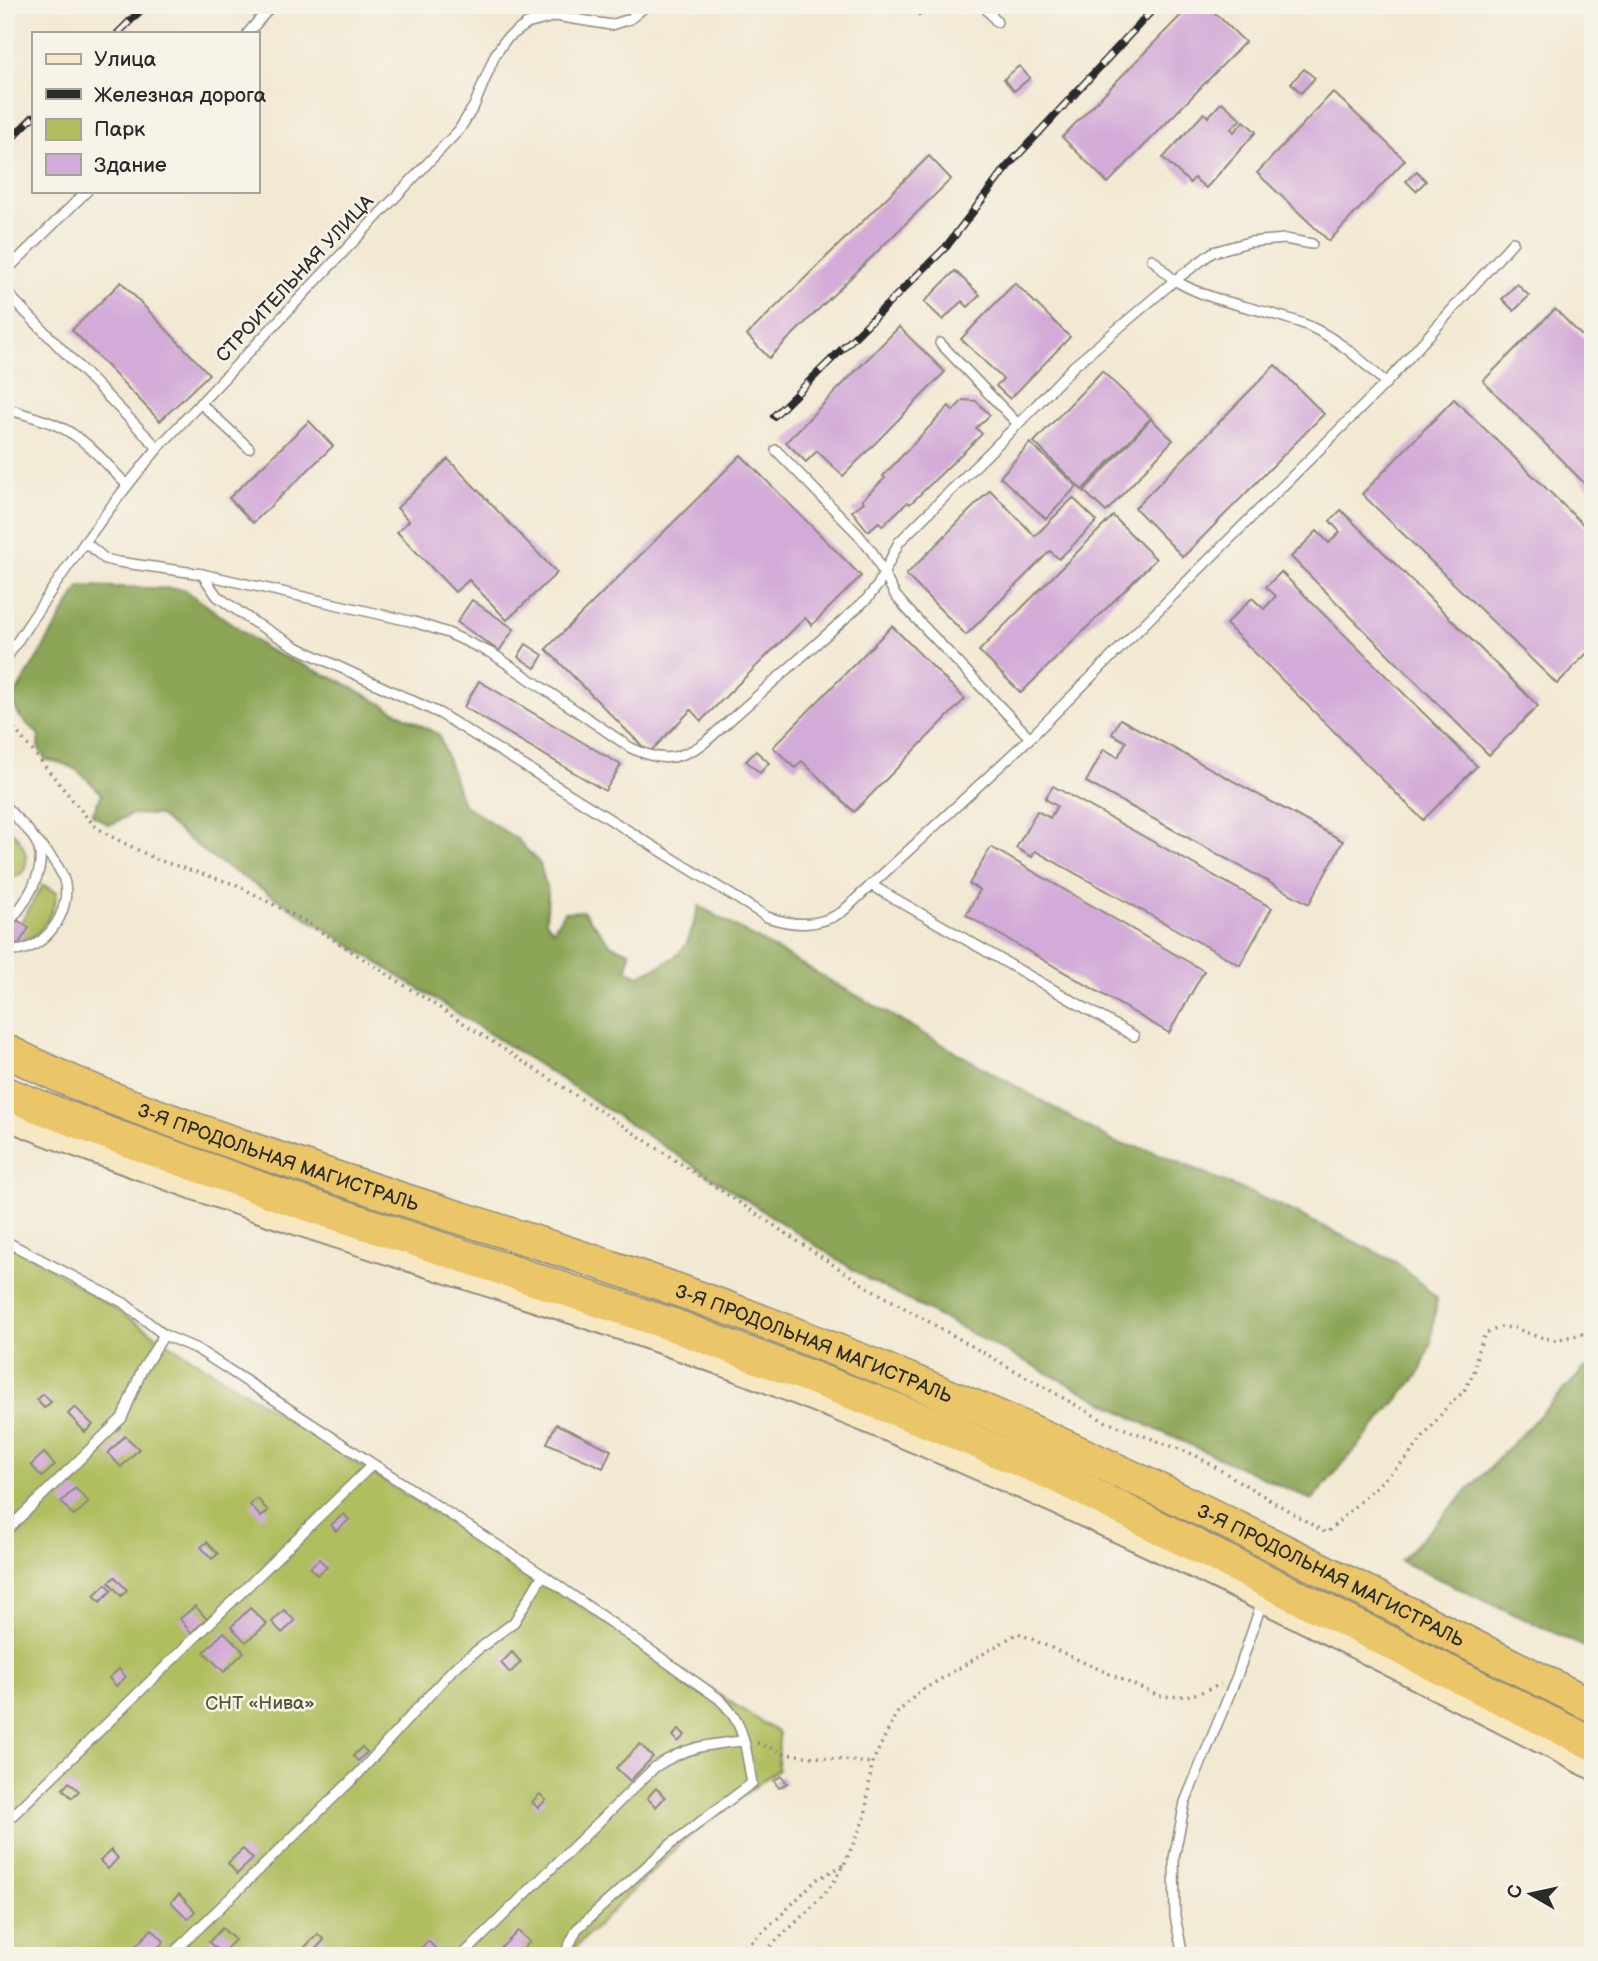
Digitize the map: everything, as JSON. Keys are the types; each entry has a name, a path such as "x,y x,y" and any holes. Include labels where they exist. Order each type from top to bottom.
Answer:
{"highway":[{"name":"3-Я ПРОДОЛЬНАЯ МАГИСТРАЛЬ","path":"12,1053 149,1113 751,1317 898,1376 1019,1426 1149,1486 1593,1706"},
{"name":"3-Я ПРОДОЛЬНАЯ МАГИСТРАЛЬ","path":"5,1093 282,1196 673,1325 934,1424 1055,1475 1593,1744"}],"street":[{"path":"5,1116 254,1209 558,1306 761,1378 1030,1489 1263,1599 1593,1767"}],"lane":[{"path":"249,32 272,5"},
{"name":"СТРОИТЕЛЬНАЯ УЛИЦА","path":"5,660 85,542 158,448 459,130 474,106 495,55 506,39 527,24 556,16 611,25 630,19 647,5"},
{"path":"982,5 997,22"},
{"path":"5,272 86,192"},
{"path":"85,542 105,559 202,574 414,622 448,633 493,654 631,748 653,758 673,758 689,753 703,744 867,599 878,585 899,542 1074,366 1174,281 1213,252 1249,242 1285,239 1312,244"},
{"path":"202,574 217,596 252,621 298,648 439,713 767,917 784,922 810,924 830,920 1030,738 1386,383 1513,242"},
{"path":"1152,259 1174,281 1206,295 1309,326 1346,346 1386,383"},
{"path":"5,291 158,448"},
{"path":"940,343 1018,424"},
{"path":"200,402 249,448"},
{"path":"5,408 72,433 127,485"},
{"path":"776,450 873,552 895,595 907,610 1030,738"},
{"path":"5,806 53,860 64,879 62,910 50,932 35,946 16,952 5,950"},
{"path":"5,926 14,917 35,881 40,850 33,837"},
{"path":"871,885 1134,1036"},
{"path":"5,1241 124,1303 164,1335 197,1349 543,1575 732,1710 738,1721 752,1783 671,1844 577,1929 565,1956"},
{"path":"5,1532 122,1418 142,1370 164,1335"},
{"path":"5,1823 372,1465"},
{"path":"170,1956 358,1774 454,1668 514,1622 543,1575"},
{"path":"1183,1956 1175,1916 1174,1858 1185,1802 1237,1676 1263,1599"},
{"path":"462,1956 655,1767 679,1752 743,1741"}],"path":[{"path":"5,702 13,727 89,820 110,836 178,868 217,877 237,885 306,922 625,1127 864,1285 1104,1421 1195,1455 1326,1533 1406,1459 1447,1407 1464,1391 1474,1373 1478,1350 1485,1334 1501,1327 1515,1328 1554,1340 1593,1332"},
{"path":"760,1956 811,1908 831,1886 844,1865 865,1817 872,1763 896,1714 919,1692 1018,1633 1159,1696 1180,1698 1198,1695 1237,1676"},
{"path":"743,1741 760,1744 786,1755 872,1763"},
{"path":"735,1956 816,1880 844,1865"}],"green space":[{"path":"80,586 184,589 268,650 340,681 439,735 463,804 518,840 540,864 548,893 546,921 553,930 564,912 583,911 611,945 630,952 627,971 639,976 677,955 688,941 699,906 1116,1143 1150,1150 1281,1206 1396,1262 1437,1298 1431,1342 1420,1373 1312,1500 1153,1428 869,1280 553,1074 211,857 158,815 132,814 109,825 92,814 102,794 71,767 46,760 38,747 39,735 20,717 12,700"},
{"path":"5,826 19,839 26,856 26,865 23,872 16,877 5,879"},
{"path":"43,885 57,892 48,919 35,935 27,940 9,942"},
{"name":"СНТ «Нива»","path":"5,1239 779,1733 778,1769 682,1842 573,1950 571,1956 5,1956"},
{"path":"1585,1368 1593,1371 1593,1651 1400,1561"}],"building":[{"path":"912,5 932,5 919,15"},
{"path":"1191,5 1207,5 1245,42 1108,183 1062,137"},
{"path":"1019,66 1030,78 1014,91 1004,79"},
{"path":"1304,69 1315,78 1301,93 1291,83"},
{"path":"1333,92 1405,160 1329,241 1257,173"},
{"path":"1222,102 1241,119 1231,129 1234,132 1244,121 1256,132 1206,188 1194,178 1190,183 1163,158 1204,113 1208,117"},
{"path":"929,156 951,179 769,358 747,335"},
{"path":"1417,171 1426,181 1416,191 1406,181"},
{"path":"955,271 980,295 968,307 962,301 943,320 924,302"},
{"path":"121,282 209,374 160,421 72,330"},
{"path":"1015,283 1070,337 1010,399 996,386 1003,379 961,339"},
{"path":"1517,284 1529,296 1514,311 1502,299"},
{"path":"1555,309 1593,347 1593,492 1483,381"},
{"path":"899,327 945,372 843,476 817,451 806,462 786,442"},
{"path":"1275,365 1324,414 1183,557 1135,508"},
{"path":"1102,371 1151,418 1082,490 1034,442"},
{"path":"1454,399 1593,534 1593,647 1557,684 1362,494"},
{"path":"963,400 976,401 990,415 976,428 982,434 910,504 908,502 882,526 879,522 868,531 852,511 864,502 862,500 885,478 883,476 949,406 953,411"},
{"path":"1151,419 1173,440 1106,512 1084,491"},
{"path":"309,421 333,446 253,523 229,498"},
{"path":"1030,443 1077,486 1046,519 1000,477"},
{"path":"741,455 861,576 812,625 805,618 701,721 691,710 649,753 546,649"},
{"path":"448,459 557,573 507,620 469,580 455,592 397,532 409,521 397,508"},
{"path":"990,490 1035,536 1073,498 1097,521 1059,559 1050,551 966,635 906,575"},
{"path":"1341,510 1538,706 1489,755 1291,557 1317,531 1329,543 1340,532 1330,521"},
{"path":"1113,516 1156,559 1021,693 979,651"},
{"path":"1281,572 1477,766 1423,820 1226,624 1252,598 1264,609 1276,596 1266,587"},
{"path":"472,600 514,629 499,651 457,622"},
{"path":"892,626 965,699 854,812 802,761 795,768 773,747"},
{"path":"526,644 543,655 535,668 518,657"},
{"path":"479,681 621,765 605,791 464,707"},
{"path":"1120,719 1343,841 1309,904 1086,782 1104,749 1118,757 1126,742 1112,734"},
{"path":"756,751 769,763 760,773 746,761"},
{"path":"1053,786 1272,908 1240,965 1035,851 1032,857 1016,848 1037,811 1050,818 1057,806 1045,799"},
{"path":"991,847 1204,971 1169,1033 966,915 980,890 969,884"},
{"path":"5,912 29,928 18,945 5,936"},
{"path":"43,1394 51,1402 44,1408 37,1400"},
{"path":"75,1407 93,1425 85,1432 68,1414"},
{"path":"556,1424 611,1450 603,1468 547,1443"},
{"path":"125,1436 139,1449 121,1467 108,1453"},
{"path":"44,1453 55,1465 42,1477 31,1465"},
{"path":"75,1488 89,1502 74,1516 61,1502"},
{"path":"257,1498 268,1511 261,1517 250,1505"},
{"path":"344,1514 349,1520 336,1531 331,1525"},
{"path":"207,1542 218,1554 212,1559 201,1547"},
{"path":"319,1559 327,1567 317,1575 310,1567"},
{"path":"115,1577 127,1590 121,1596 109,1582"},
{"path":"106,1584 112,1590 100,1602 94,1595"},
{"path":"195,1606 207,1619 191,1633 180,1619"},
{"path":"250,1608 267,1624 246,1642 231,1627"},
{"path":"284,1610 295,1621 282,1633 272,1622"},
{"path":"224,1632 244,1652 224,1672 204,1652"},
{"path":"512,1652 521,1662 510,1673 501,1663"},
{"path":"119,1669 126,1677 116,1686 109,1678"},
{"path":"679,1729 685,1735 678,1742 673,1736"},
{"path":"640,1744 653,1757 630,1781 616,1768"},
{"path":"362,1747 367,1752 358,1761 353,1756"},
{"path":"781,1776 787,1783 779,1788 774,1781"},
{"path":"69,1782 79,1791 72,1798 63,1789"},
{"path":"656,1788 665,1797 656,1807 647,1798"},
{"path":"540,1794 546,1800 538,1808 532,1802"},
{"path":"243,1849 253,1859 237,1874 228,1863"},
{"path":"111,1850 118,1858 108,1869 100,1861"},
{"path":"179,1894 195,1911 188,1919 171,1902"},
{"path":"222,1928 235,1940 221,1954 209,1942"},
{"path":"152,1929 164,1941 150,1956 138,1956 132,1950"},
{"path":"518,1931 530,1942 516,1956 504,1956 499,1950"},
{"path":"318,1934 324,1940 311,1954 304,1948"},
{"path":"428,1941 443,1956 414,1956"}],"railway":[{"path":"119,32 146,5"},
{"path":"774,416 946,247 1007,167 1157,5"},
{"path":"5,145 32,118"}]}
